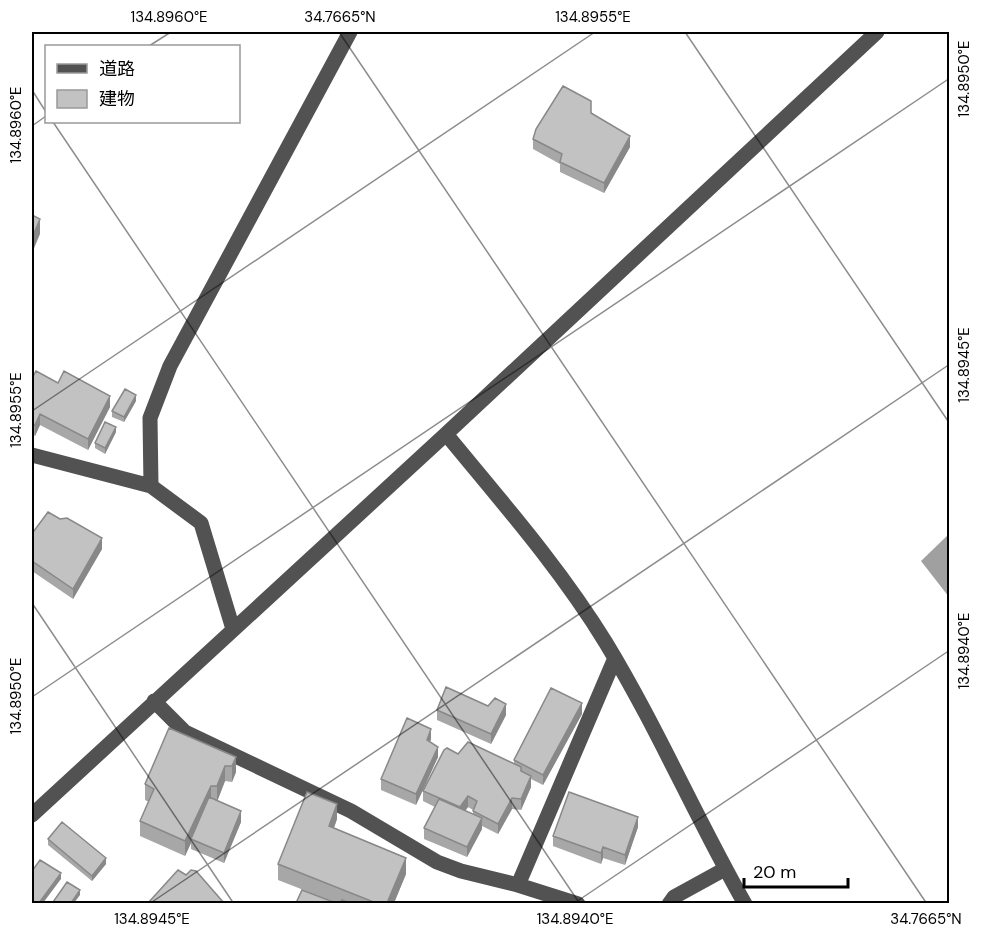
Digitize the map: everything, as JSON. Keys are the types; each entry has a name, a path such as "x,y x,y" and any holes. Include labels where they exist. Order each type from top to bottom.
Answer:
{"street":[{"path":"151,486 150,418 170,366 350,32"},
{"path":"32,815 446,434 877,32"},
{"path":"446,434 562,576 615,658 745,903"},
{"path":"32,455 151,486 201,523 233,629"},
{"path":"518,885 615,658"},
{"path":"154,701 185,732 351,811 437,862 461,871 578,903"},
{"path":"669,903 674,897 725,869"}],"shaded area":[{"path":"949,534 949,597 921,561"}],"building":[{"path":"563,86 591,101 591,113 630,136 604,183 560,162 562,154 533,139 536,129"},
{"path":"32,215 40,219 32,238"},
{"path":"36,371 58,383 64,371 110,396 88,439 40,414 35,425 32,423 32,378"},
{"path":"125,389 136,395 124,417 112,411"},
{"path":"105,422 116,427 105,448 95,443"},
{"path":"48,512 60,519 67,518 102,538 73,589 32,561 32,530 34,531"},
{"path":"446,687 488,706 495,698 506,704 491,734 437,710"},
{"path":"551,688 582,703 543,775 514,760"},
{"path":"407,718 431,729 427,740 438,747 416,794 381,779"},
{"path":"169,728 236,757 232,766 225,766 217,786 211,786 185,841 140,821 154,789 145,784"},
{"path":"468,742 521,767 521,771 531,776 521,799 512,798 498,824 473,811 477,801 468,796 460,807 423,791 444,750 447,748 458,754"},
{"path":"307,792 337,804 329,826 406,858 387,903 376,903 278,864"},
{"path":"569,792 638,817 625,855 603,847 601,853 553,836"},
{"path":"209,797 241,811 224,853 191,839"},
{"path":"439,799 482,818 467,847 424,828"},
{"path":"62,822 106,858 92,876 48,839"},
{"path":"40,860 61,873 39,903 32,903 32,871"},
{"path":"178,870 186,875 191,870 196,871 224,903 148,903"},
{"path":"67,882 80,890 71,903 53,902"},
{"path":"302,890 336,903 296,903"}]}
